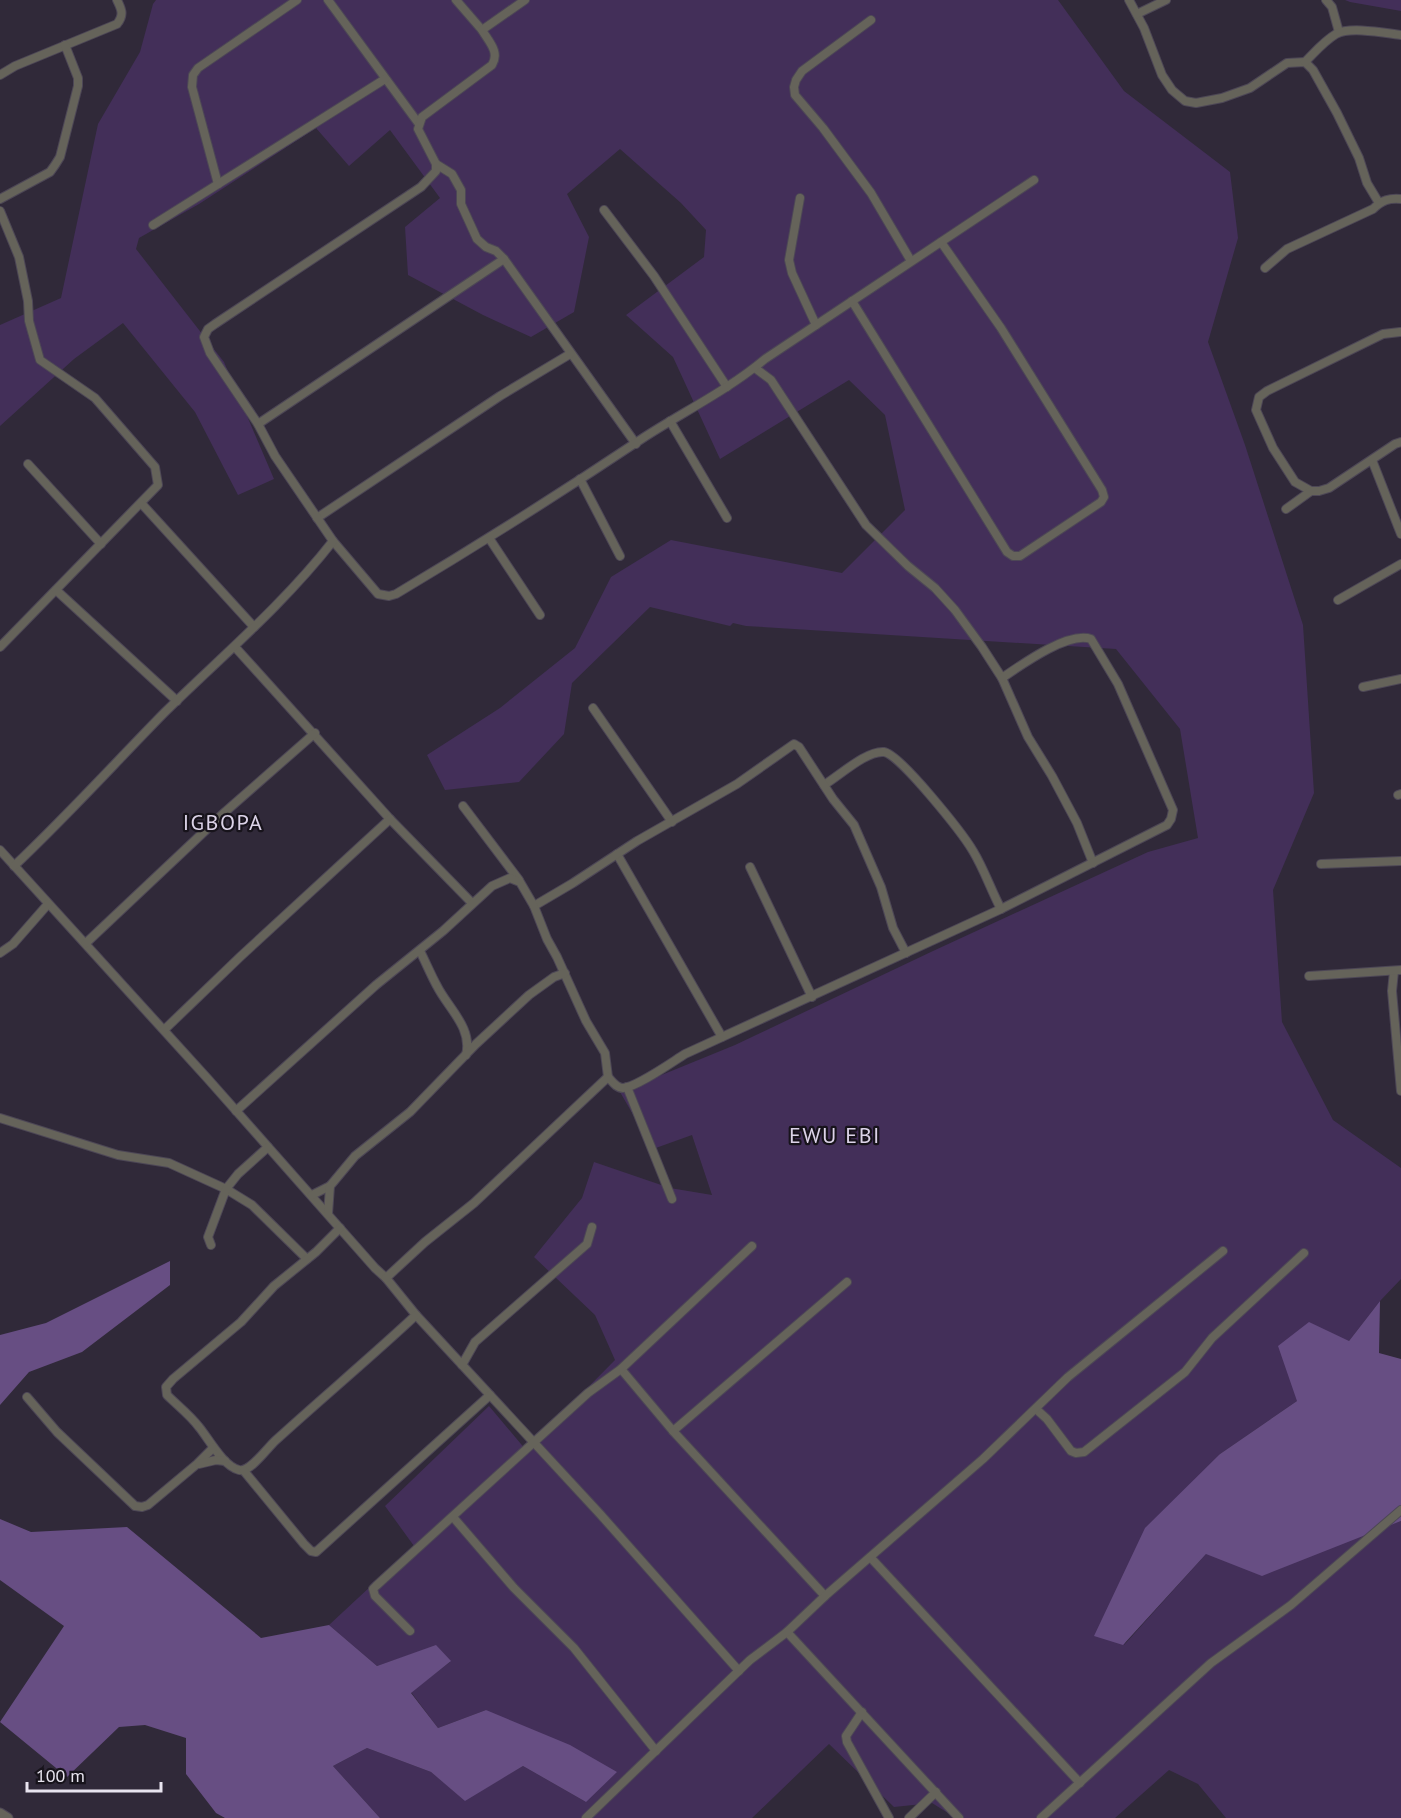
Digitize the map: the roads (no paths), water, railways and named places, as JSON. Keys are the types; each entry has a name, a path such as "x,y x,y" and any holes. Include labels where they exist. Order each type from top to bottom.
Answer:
{"street":[{"path":"0,75 15,66 117,24 122,17 122,10 117,0"},
{"path":"218,184 192,87 193,75 198,68 297,0"},
{"path":"328,0 419,124"},
{"path":"456,0 482,30 496,53 496,59 492,66 427,113 419,124 418,129 436,164 436,171 431,178 421,188 215,324 205,333 204,341 210,353 258,424 275,456 333,541 378,594 389,596 489,538 670,421 727,387 1034,180"},
{"path":"482,30 525,0"},
{"path":"1130,0 1162,75 1172,90 1185,101 1196,103 1222,98 1250,88 1287,63 1305,62 1339,32 1366,31 1401,35"},
{"path":"1137,14 1166,0"},
{"path":"1326,0 1332,7 1339,32"},
{"path":"871,21 802,71 794,87 795,94 871,193 911,261"},
{"path":"0,199 50,172 60,157 78,86 78,78 65,45"},
{"path":"1305,62 1313,70 1337,113 1359,158 1367,183 1379,203"},
{"path":"153,225 385,79"},
{"path":"436,164 452,174 461,190 461,204 477,239 486,247 496,250 504,259 636,444"},
{"path":"800,198 789,260 792,273 816,325"},
{"path":"1265,268 1287,249 1374,209 1387,199 1401,199"},
{"path":"604,210 654,276 727,387"},
{"path":"0,212 19,257 28,302 29,321 40,360 95,398 155,467 158,485 0,646"},
{"path":"852,301 1007,552 1013,556 1020,556 1101,502 1104,497 1102,490 1000,328 941,242"},
{"path":"258,424 504,259"},
{"path":"1311,491 1295,482 1273,448 1256,410 1259,397 1383,334 1401,332"},
{"path":"317,518 500,396 570,354"},
{"path":"755,368 771,380 866,525 908,566 935,588 955,610 1002,678 1028,737 1077,823 1094,863"},
{"path":"670,421 726,518"},
{"path":"1286,509 1311,491 1329,488 1352,471 1401,442"},
{"path":"1372,460 1401,534"},
{"path":"28,464 101,544"},
{"path":"580,479 620,556"},
{"path":"141,503 254,627"},
{"path":"489,538 540,615"},
{"path":"14,866 54,828 106,771 298,584 333,541"},
{"path":"1338,600 1401,564"},
{"path":"56,590 177,701"},
{"path":"463,806 520,882 534,906 586,1021 604,1053 608,1077 617,1087 627,1087 686,1054 1001,909 1167,825 1173,810 1118,684 1091,639 1083,636 1075,638 1028,661 1002,678"},
{"path":"235,647 390,819 472,903"},
{"path":"1363,687 1401,679"},
{"path":"593,708 672,822"},
{"path":"86,943 225,812 315,734"},
{"path":"534,906 617,854 737,784 794,744 799,747 854,825 881,887 893,928 906,953"},
{"path":"824,785 867,756 882,752 896,758 938,805 972,850 1001,909"},
{"path":"165,1030 241,956 390,819"},
{"path":"0,850 165,1030 386,1278 416,1315 600,1514 739,1671"},
{"path":"617,854 722,1037"},
{"path":"1322,864 1401,861"},
{"path":"750,867 812,997"},
{"path":"236,1111 376,985 420,951 492,885 510,878 520,882"},
{"path":"0,953 13,944 48,904"},
{"path":"420,951 437,988 465,1033 468,1042 466,1056"},
{"path":"1309,976 1398,971 1392,991 1401,1091"},
{"path":"312,1195 330,1186 355,1156 410,1112 476,1044 529,995 554,977 565,973"},
{"path":"386,1278 425,1242 474,1203 608,1077"},
{"path":"627,1087 672,1200"},
{"path":"0,1118 118,1155 170,1163 240,1196 307,1259"},
{"path":"211,1245 208,1237 226,1189 238,1174 268,1147"},
{"path":"328,1214 330,1186"},
{"path":"462,1365 475,1342 587,1244 592,1227"},
{"path":"340,1228 274,1286 241,1322 166,1387 167,1395 199,1427 213,1448 236,1470 244,1471 254,1464 265,1450 303,1414 344,1382 416,1315"},
{"path":"410,1631 375,1596 373,1589 588,1394 621,1369 752,1246"},
{"path":"586,1818 750,1660 788,1632 825,1596 983,1459 1083,1365 1222,1251"},
{"path":"1036,1409 1047,1419 1071,1451 1084,1452 1185,1372 1212,1338 1304,1253"},
{"path":"673,1431 847,1282"},
{"path":"621,1369 673,1431 825,1596"},
{"path":"244,1471 304,1544 311,1551 316,1552 490,1395"},
{"path":"27,1397 57,1432 135,1506 148,1505 213,1448"},
{"path":"197,1464 216,1460 227,1461"},
{"path":"1041,1818 1211,1663 1291,1605 1401,1510"},
{"path":"453,1517 514,1588 573,1648 656,1752"},
{"path":"871,1558 1080,1783"},
{"path":"788,1632 959,1818"},
{"path":"862,1712 846,1736 847,1742 889,1818"},
{"path":"909,1818 936,1792"},
{"path":"0,1813 8,1818"}],"district":[{"name":"IGBOPA","path":"223,822"},
{"name":"EWU EBI","path":"835,1135"}]}
